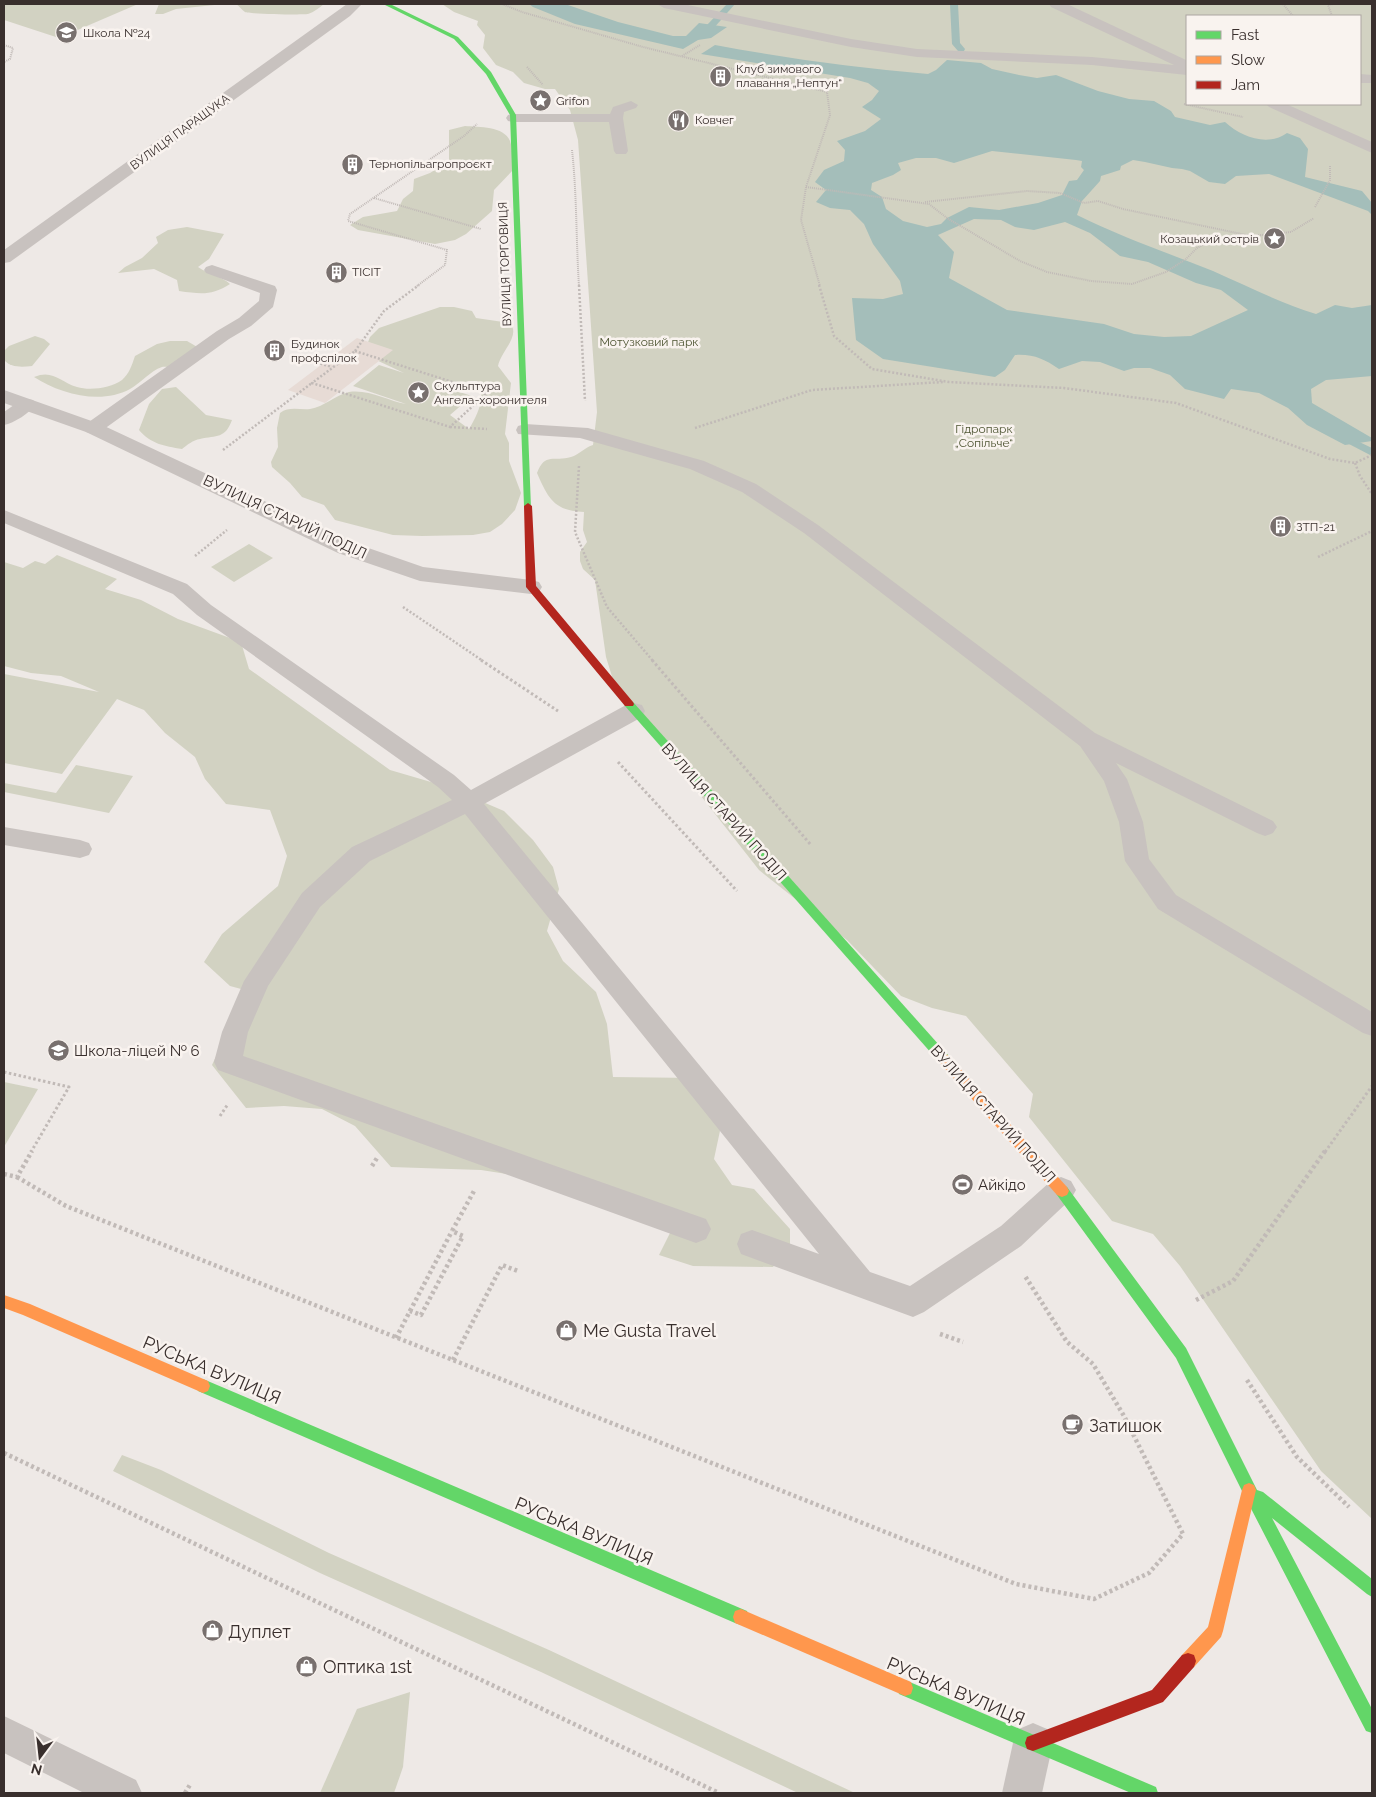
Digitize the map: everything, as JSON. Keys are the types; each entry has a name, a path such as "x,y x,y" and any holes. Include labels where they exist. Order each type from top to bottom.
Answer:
{"main road":[{"name":"ВУЛИЦЯ ТОРГОВИЦЯ","path":"386,4 456,38 490,73 513,118 531,587"},
{"name":"ВУЛИЦЯ СТАРИЙ ПОДІЛ","path":"531,587 634,711 1060,1190 1181,1353 1249,1490 1372,1726"},
{"name":"РУСЬКА ВУЛИЦЯ","path":"4,1302 25,1309 1150,1793"},
{"path":"1033,1743 1157,1696 1215,1631 1249,1490 1372,1589"}],"street":[{"name":"ВУЛИЦЯ ПАРАЩУКА","path":"4,258 345,14 355,4"},
{"path":"664,4 851,43 917,52 1092,61 1186,71"},
{"path":"1056,4 1186,66"},
{"path":"1276,105 1372,148"},
{"path":"1314,121 1335,112"},
{"name":"ВУЛИЦЯ СТАРИЙ ПОДІЛ","path":"4,396 93,428 355,551 420,574 531,587"},
{"path":"1022,1793 1033,1743"}],"lane":[{"path":"622,151 616,118 618,110 631,105"},
{"path":"513,118 616,118"},
{"path":"93,428 223,335 245,322 267,303 269,290 212,270"},
{"path":"4,420 27,404"},
{"path":"525,430 581,432 697,465 750,488 811,529 1088,740 1265,828"},
{"path":"4,516 180,589 204,610 446,781 470,802 860,1283"},
{"path":"634,711 594,735 470,802 361,854 311,900 257,981 235,1032 228,1062 696,1229"},
{"path":"1088,740 1115,779 1131,822 1137,861 1167,902 1372,1025"},
{"path":"4,836 80,849"},
{"path":"752,1244 913,1302 1011,1236 1060,1190"},
{"path":"4,1734 123,1793"}],"path":[{"path":"502,4 522,12 615,39 827,92 830,114 806,187 802,220 834,336 872,369 949,382"},
{"path":"1283,4 1292,15"},
{"path":"1332,15 1328,5 1333,4"},
{"path":"4,45 13,48 10,59 4,62"},
{"path":"682,56 692,50"},
{"path":"219,453 355,351 384,311 445,265 446,250 348,221 350,214 464,136 480,120 513,118"},
{"path":"1315,207 1330,180"},
{"path":"806,187 929,204 947,218 1020,261 1047,272 1092,281 1132,284 1166,272 1186,259 1196,248 1214,239 1291,232 1314,218"},
{"path":"920,203 974,195 1026,191 1060,193 1084,203 1098,201 1122,209 1251,236"},
{"path":"374,197 484,230"},
{"path":"355,351 487,393 450,427"},
{"path":"305,359 333,368"},
{"path":"641,449 712,422 812,390 949,382 1064,388 1176,403 1330,459 1355,463 1372,455"},
{"path":"312,383 450,427 493,429"},
{"path":"1355,463 1360,476 1372,494"},
{"path":"163,581 231,528"},
{"path":"1318,557 1339,550 1356,538 1372,531"},
{"path":"400,604 594,735 742,897"},
{"path":"4,1072 69,1087 17,1177"},
{"path":"1202,1297 1233,1281 1372,1086"},
{"path":"396,1338 493,1156"},
{"path":"4,1174 17,1177 66,1206 1016,1584 1094,1599 1149,1573 1183,1534 1124,1416 1093,1364 1067,1342 1016,1262 1011,1236"},
{"path":"410,1311 421,1315 463,1236 452,1231"},
{"path":"453,1360 502,1265 518,1271"},
{"path":"938,1334 963,1342"},
{"path":"4,1453 719,1793"},
{"path":"185,1793 191,1783"}],"green space":[{"path":"4,4 138,4 59,38 4,20"},
{"path":"159,4 224,4 176,9 163,14 155,14"},
{"path":"236,4 324,4 308,14 265,14 245,12"},
{"name":"Гідропарк „Сопільче“","path":"442,4 1372,4 1372,1519 1321,1471 1180,1266 1153,1234 1112,1221 1029,1117 1033,1094 966,1016 932,1008 901,996 847,940 759,870 657,740 618,696 606,657 595,580 583,569 580,561 580,552 587,542 583,530 584,512 566,509 553,502 537,473 543,462 547,460 571,457 593,445 597,412 578,140 570,110 555,89 545,89 524,83 513,72 496,65 483,48 485,35 477,25 478,21 454,12"},
{"path":"465,126 490,128 507,136 512,148 513,170 494,190 492,211 466,234 455,240 435,244 358,230 350,225 363,217 397,211 403,199 413,191 414,179 430,173 449,161 449,130"},
{"path":"187,227 224,234 209,259 198,267 230,284 217,291 194,293 179,291 177,280 154,269 118,273 142,258 158,243 156,237 168,230"},
{"path":"440,307 454,307 472,311 476,318 510,323 513,328 512,338 498,366 511,383 505,434 509,443 509,461 521,493 515,510 502,524 490,532 473,535 393,535 335,520 324,505 302,497 272,467 271,462 278,447 277,428 280,413 283,411 315,408 349,392 364,392 406,404 353,386 379,365 404,373 372,358 365,350 370,337 379,328","holes":["477,381 481,393 480,406 469,429 450,415 472,396 444,387"]},
{"path":"35,336 44,339 50,344 32,366 13,366 4,360 4,351 9,346"},
{"path":"170,341 187,341 199,348 177,366 158,369 130,389 119,394 94,397 81,395 56,388 34,377 46,374 77,387 94,389 106,387 124,378 135,356 157,344"},
{"path":"176,387 206,415 232,420 226,430 220,435 195,440 182,449 158,444 144,435 139,430 149,404 162,389"},
{"path":"249,544 273,558 234,582 211,567"},
{"path":"57,555 117,579 105,589 141,600 178,619 241,642 249,669 390,770 448,787 504,811 533,840 553,867 559,889 547,931 563,961 596,992 607,1024 613,1077 695,1078 724,1112 714,1159 732,1185 754,1189 790,1229 790,1244 773,1267 693,1266 659,1255 678,1217 538,1179 481,1170 391,1167 355,1126 322,1109 284,1106 246,1108 212,1065 234,1017 256,993 230,986 204,962 222,934 278,886 287,856 270,810 226,804 205,779 195,757 165,733 144,710 117,699 62,774 4,763 4,674 99,692 61,676 31,673 4,666 4,562 23,568 35,561 45,564"},
{"path":"76,765 133,776 109,813 4,792 4,783 56,793"},
{"path":"4,1082 38,1089 4,1147"},
{"path":"122,1455 161,1470 329,1553 549,1650 855,1793 798,1793 541,1672 320,1573 113,1471"},
{"path":"410,1692 403,1767 394,1793 320,1793 357,1709"}],"shaded area":[{"path":"357,338 393,350 325,403 288,390"}],"water":[{"path":"529,4 565,4 618,22 673,36 686,36 699,23 727,27 711,38 698,40 683,49 575,24"},
{"path":"715,45 821,62 928,74 936,70 947,60 981,63 992,69 1037,78 1056,75 1098,91 1129,99 1154,101 1171,111 1175,117 1210,125 1225,122 1247,136 1263,140 1280,137 1287,133 1300,138 1308,149 1305,177 1362,191 1372,203 1372,215 1368,211 1269,174 1236,176 1225,184 1209,182 1190,171 1133,160 1121,166 1120,170 1101,176 1100,181 1082,201 1077,215 1128,238 1213,271 1277,300 1316,314 1335,305 1352,308 1372,305 1372,376 1326,380 1311,389 1312,403 1372,438 1372,441 1345,445 1307,425 1288,408 1259,393 1231,389 1224,399 1185,389 1170,375 1150,368 1134,368 1124,371 1100,362 1082,361 1059,369 1038,358 1028,355 1015,355 1005,370 995,377 883,359 856,340 852,298 883,299 903,294 900,281 873,244 864,224 850,210 830,208 816,202 826,190 815,182 824,170 844,161 845,150 837,141 865,131 881,119 862,107 872,100 879,91 868,83 850,78 701,54","holes":["992,151 1082,161 1081,167 1084,170 1077,180 1069,181 1062,195 1038,203 999,210 969,207 947,218 941,224 927,227 903,221 886,209 882,197 871,190 872,183 901,170 898,163 916,158 936,158 954,163","974,219 1001,220 1015,227 1034,230 1065,222 1090,233 1120,256 1148,262 1196,283 1221,290 1248,310 1191,336 1164,337 1134,334 1104,324 1007,310 949,278 954,252 938,235"]}],"waterway":[{"path":"710,27 731,4"},
{"path":"954,4 956,44 961,49"},
{"path":"1353,442 1372,453"}],"traffic: fast":[{"path":"386,4 456,38 489,73 513,115 528,506"},
{"path":"629,704 944,1059"},
{"path":"1062,1191 1181,1353 1249,1490"},
{"path":"203,1386 741,1617"},
{"path":"1249,1490 1372,1725"},
{"path":"1258,1497 1372,1589"},
{"path":"905,1688 1150,1793"}],"traffic: slow":[{"path":"944,1059 1062,1191"},
{"path":"4,1302 25,1309 203,1386"},
{"path":"1188,1661 1215,1631 1249,1490"},
{"path":"741,1617 905,1688"}],"traffic: jam":[{"path":"528,506 531,587 629,704"},
{"path":"1033,1743 1157,1696 1188,1661"}],"place":[{"name":"Школа №24","path":"67,33"},
{"name":"Клуб зимового плавання „Нептун“","path":"720,76"},
{"name":"Grifon","path":"540,101"},
{"name":"Ковчег","path":"679,120"},
{"name":"Тернопільагропроєкт","path":"353,164"},
{"name":"Козацький острів","path":"1275,239"},
{"name":"ТІСІТ","path":"336,272"},
{"name":"Будинок профспілок","path":"275,351"},
{"name":"Скульптура Ангела-хоронителя","path":"418,393"},
{"name":"ЗТП-21","path":"1280,527"},
{"name":"Школа-ліцей № 6","path":"58,1051"},
{"name":"Айкідо","path":"962,1185"},
{"name":"Me Gusta Travel","path":"567,1330"},
{"name":"Затишок","path":"1073,1425"},
{"name":"Дуплет","path":"212,1631"},
{"name":"Оптика 1st","path":"307,1666"}],"park label":[{"name":"Мотузковий парк","path":"649,342"}]}
